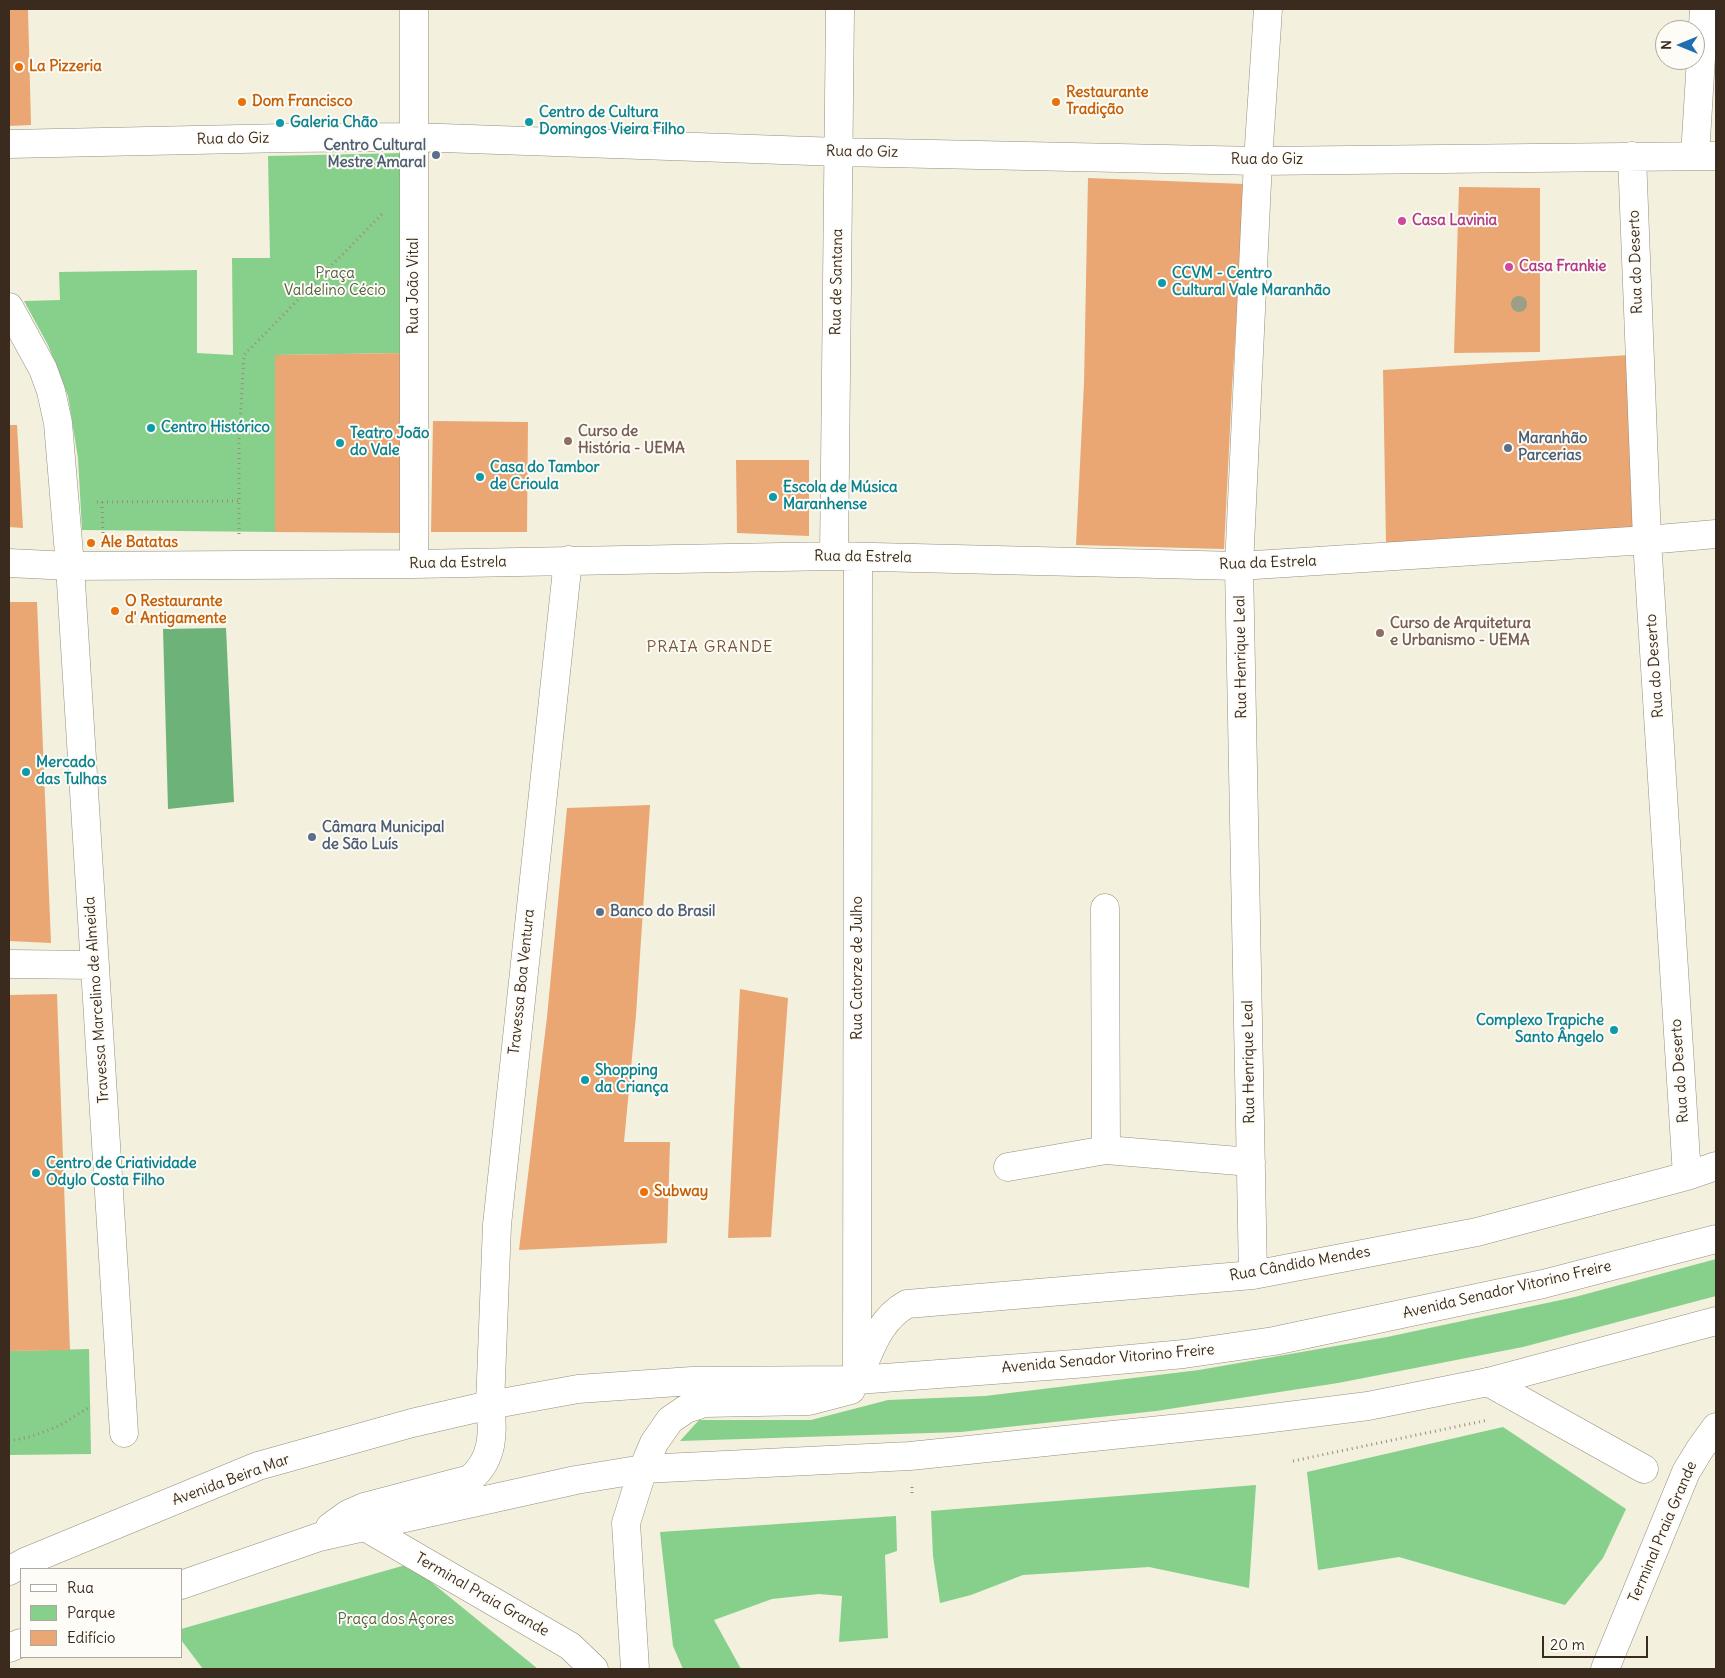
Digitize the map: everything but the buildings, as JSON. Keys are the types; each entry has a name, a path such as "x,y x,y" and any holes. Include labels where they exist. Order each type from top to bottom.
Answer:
{"street":[{"name":"Rua João Vital","path":"414,9 414,564"},
{"name":"Rua de Santana","path":"840,9 839,152 846,556"},
{"name":"Rua Henrique Leal","path":"1253,1275 1239,566 1258,161 1268,9"},
{"path":"1704,9 1705,156"},
{"name":"Rua do Giz","path":"9,144 413,137 839,152 1258,161 1705,156"},
{"name":"Rua do Deserto","path":"1632,156 1647,540 1687,1176"},
{"name":"Travessa Marcelino de Almeida","path":"9,307 43,369 51,391 58,424 70,566 124,1433"},
{"name":"Rua da Estrela","path":"9,563 70,566 414,564 846,556 1239,566 1716,534"},
{"name":"Rua Catorze de Julho","path":"846,556 857,1380"},
{"name":"Travessa Boa Ventura","path":"319,1537 348,1514 364,1507 470,1479 482,1467 489,1454 492,1434 490,1405 497,1225 568,560"},
{"path":"1105,908 1106,1150"},
{"path":"9,964 95,964"},
{"path":"1008,1167 1106,1150 1251,1162"},
{"name":"Rua Cândido Mendes","path":"857,1380 882,1324 896,1310 907,1304 1253,1275 1477,1232 1687,1176 1716,1166"},
{"name":"Avenida Senador Vitorino Freire","path":"490,1405 578,1389 692,1381 857,1380 1174,1355 1274,1341 1543,1284 1716,1239"},
{"path":"182,1585 319,1537 576,1480 643,1469 885,1458 1248,1421 1368,1406 1488,1382 1716,1322"},
{"path":"635,1669 626,1523 643,1469 654,1443 670,1420 686,1409 705,1404 809,1401 836,1395 888,1378"},
{"path":"1488,1382 1644,1469"},
{"name":"Avenida Beira Mar","path":"9,1571 25,1562 258,1466 412,1423 490,1405"},
{"name":"Terminal Praia Grande","path":"1605,1669 1686,1472 1716,1427"},
{"path":"51,1568 56,1563 167,1517 218,1482"},
{"name":"Terminal Praia Grande","path":"365,1527 570,1646 594,1669"}],"path":[{"path":"239,565 239,442 244,355 405,191 414,191"},
{"path":"65,502 239,501"},
{"path":"9,1441 30,1437 59,1426 121,1388"},
{"path":"1293,1461 1488,1420"}],"green space":[{"name":"Praça Valdelino Cécio","path":"405,153 404,353 275,355 275,532 82,530 78,458 68,396 48,345 24,301 60,300 59,272 197,270 197,353 233,355 232,258 270,258 268,156"},
{"path":"226,628 234,802 168,809 163,629"},
{"path":"1716,1259 1716,1296 1523,1347 1338,1383 1156,1411 961,1432 680,1441 699,1420 811,1420 888,1400 985,1396 1199,1370 1387,1337 1575,1297"},
{"path":"89,1349 91,1454 9,1455 9,1351"},
{"path":"1503,1427 1626,1509 1603,1558 1565,1605 1399,1557 1318,1570 1307,1472"},
{"path":"1256,1485 1249,1588 1149,1567 1023,1575 971,1595 940,1603 933,1556 931,1511"},
{"path":"896,1516 897,1551 885,1555 888,1638 839,1642 842,1596 819,1594 772,1599 714,1620 741,1669 683,1669 673,1646 660,1532"},
{"name":"Praça dos Açores","path":"409,1564 538,1669 203,1669 182,1641 182,1629"}],"place":[{"name":"La Pizzeria","path":"19,67"},
{"name":"Dom Francisco","path":"242,102"},
{"name":"Restaurante Tradição","path":"1056,102"},
{"name":"Centro de Cultura Domingos Vieira Filho","path":"529,122"},
{"name":"Galeria Chão","path":"280,123"},
{"name":"Centro Cultural Mestre Amaral","path":"436,155"},
{"name":"Casa Lavinia","path":"1402,221"},
{"name":"Casa Frankie","path":"1509,267"},
{"name":"CCVM - Centro Cultural Vale Maranhão","path":"1162,283"},
{"name":"Centro Histórico","path":"151,428"},
{"name":"Curso de História - UEMA","path":"568,441"},
{"name":"Teatro João do Vale","path":"340,443"},
{"name":"Maranhão Parcerias","path":"1508,448"},
{"name":"Casa do Tambor de Crioula","path":"480,477"},
{"name":"Escola de Música Maranhense","path":"773,497"},
{"name":"Ale Batatas","path":"91,543"},
{"name":"O Restaurante d' Antigamente","path":"115,611"},
{"name":"Curso de Arquitetura e Urbanismo - UEMA","path":"1380,633"},
{"name":"Mercado das Tulhas","path":"26,772"},
{"name":"Câmara Municipal de São Luís","path":"312,837"},
{"name":"Banco do Brasil","path":"600,912"},
{"name":"Complexo Trapiche Santo Ângelo","path":"1614,1030"},
{"name":"Shopping da Criança","path":"585,1080"},
{"name":"Centro de Criatividade Odylo Costa Filho","path":"36,1173"},
{"name":"Subway","path":"644,1192"}],"district":[{"name":"PRAIA GRANDE","path":"710,647"}]}
